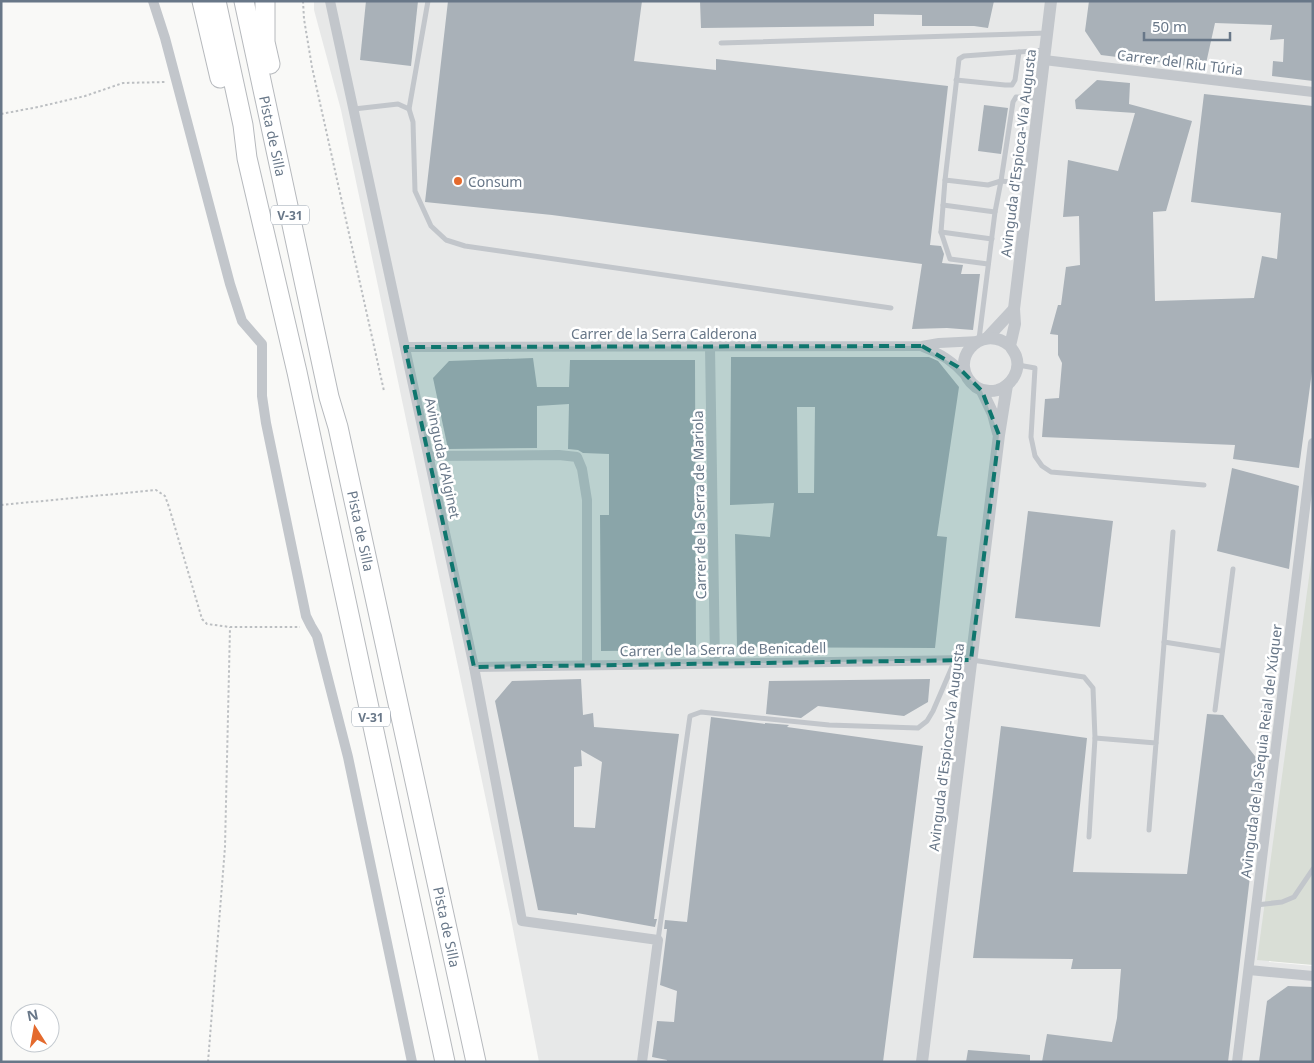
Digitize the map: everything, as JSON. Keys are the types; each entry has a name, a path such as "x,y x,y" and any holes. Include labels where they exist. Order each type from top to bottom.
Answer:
{"highway":[{"path":"202,1 231,126 246,158"},
{"name":"Pista de Silla","path":"216,1 243,126 246,158 297,372 445,1062"},
{"name":"Pista de Silla","path":"244,1 329,397 338,427 476,1062"},
{"path":"265,1 265,42 341,394 338,427"}],"street":[{"path":"153,1 165,38 230,284 242,321 262,344 262,396 266,422 306,616 317,636 348,757 412,1062"},
{"name":"Avinguda d'Alginet","path":"330,1 474,667 522,921 658,940"},
{"name":"Avinguda d'Espioca-Vía Augusta","path":"1010,346 1015,324 1014,309 1051,1"},
{"name":"Carrer del Riu Túria","path":"1045,55 1313,92"},
{"path":"983,340 1014,309"},
{"path":"982,391 995,391 1004,388 1016,374 1016,356 1010,346 996,338 983,340 972,345 964,360 964,368 966,376 971,383 982,391 993,414 999,435"},
{"name":"Carrer de la Serra Calderona","path":"405,347 922,346 983,340"},
{"name":"Carrer de la Serra Calderona","path":"922,346 938,352 958,367 966,376"},
{"name":"Carrer de la Serra de Mariola","path":"710,347 715,663"},
{"name":"Avinguda d'Espioca-Vía Augusta","path":"922,1062 999,435 1007,385"},
{"name":"Avinguda de la Sèquia Reial del Xúquer","path":"1237,1062 1313,443"},
{"path":"429,456 559,455 577,457 582,470 587,500 587,664"},
{"name":"Carrer de la Serra de Benicadell","path":"474,667 971,660"},
{"path":"642,1062 658,940"},
{"path":"1248,970 1313,976"}],"lane":[{"path":"428,1 409,109 414,122 415,191 431,226 446,240 465,246 891,308"},
{"path":"721,43 1048,32"},
{"path":"988,264 950,259 942,232 945,180 959,59 964,56 1019,52 1045,55"},
{"path":"956,80 1005,86 1012,85 1015,80 1019,52"},
{"path":"983,340 988,264 1012,102 1016,97 1040,98"},
{"path":"354,109 398,104 409,109"},
{"path":"945,180 988,185 1001,181 1029,184"},
{"path":"943,205 995,212"},
{"path":"942,232 992,239"},
{"path":"1017,365 1035,368 1031,437 1034,456 1050,472 1204,485"},
{"path":"1149,830 1173,532"},
{"path":"1215,710 1221,651 1233,569"},
{"path":"1164,642 1221,651"},
{"path":"658,940 690,716 702,712 829,725 918,728 927,721 933,711 955,660"},
{"path":"971,660 1084,677 1093,688 1095,738 1088,837"},
{"path":"1095,738 1156,743"},
{"path":"1256,905 1282,902 1294,896 1313,869"}],"path":[{"path":"304,1 304,19 312,67 384,391"},
{"path":"1,114 85,96 123,83 176,82"},
{"path":"1,505 156,490 165,496 202,619 207,624 230,627 311,626"},
{"path":"208,1062 225,847 230,627"}],"highlighted area":[{"path":"922,346 958,367 982,391 999,435 971,660 474,667 405,347"}],"shaded area":[{"path":"314,1 1313,1 1313,638 1269,962 1313,966 1313,1062 539,1062 511,919 341,110 314,10"},
{"path":"1313,548 1313,965 1257,960"}],"building":[{"path":"366,1 418,1 411,66 360,60"},
{"path":"448,1 642,1 634,61 716,70 716,59 948,86 930,245 941,246 944,254 942,263 963,265 961,274 980,274 973,330 947,328 912,329 922,264 552,215 425,202"},
{"path":"700,1 994,1 988,28 974,26 922,26 922,15 874,14 874,26 701,28"},
{"path":"1089,1 1313,1 1313,81 1272,76 1273,61 1283,62 1284,39 1270,40 1272,25 1215,23 1205,68 1101,55 1085,31"},
{"path":"1097,80 1130,83 1129,104 1192,121 1166,211 1153,212 1155,301 1254,298 1262,256 1277,259 1281,213 1191,202 1204,94 1313,106 1313,364 1299,468 1233,459 1235,445 1042,437 1045,399 1059,398 1062,363 1058,355 1058,335 1050,334 1058,305 1061,305 1066,267 1080,265 1079,216 1063,217 1068,160 1118,171 1135,113 1076,109 1075,100"},
{"path":"984,105 1008,108 1001,154 978,151"},
{"path":"731,357 929,357 938,361 959,387 937,536 947,537 935,648 737,647 735,534 770,537 774,503 730,505","holes":["797,407 815,407 814,493 798,493"]},
{"path":"533,358 537,387 569,387 570,360 695,360 696,650 601,651 600,515 609,515 609,454 583,453 578,450 568,449 569,404 537,406 537,448 448,449 433,378 449,361"},
{"path":"1232,468 1299,486 1289,569 1217,551"},
{"path":"1028,511 1113,521 1100,627 1015,618"},
{"path":"581,679 583,715 593,713 594,727 679,734 654,919 657,919 655,927 577,913 577,915 538,910 495,701 512,681","holes":["581,750 602,762 595,828 574,827 574,767 582,766"]},
{"path":"930,679 928,702 904,716 818,706 801,718 766,714 769,681"},
{"path":"1207,714 1223,715 1265,769 1228,1062 1042,1062 1047,1034 1112,1042 1117,1018 1121,969 1071,969 1073,959 973,958 1001,726 1087,738 1073,872 1187,874"},
{"path":"711,717 789,725 787,727 923,746 883,1062 667,1062 667,1060 652,1057 657,1021 674,1022 677,991 660,985 667,929 664,929 665,920 687,922"},
{"path":"1288,986 1313,987 1313,1062 1259,1062 1267,1001"},
{"path":"968,1050 1030,1055 1030,1062 966,1062"}],"place":[{"name":"Consum","path":"458,181"}]}
